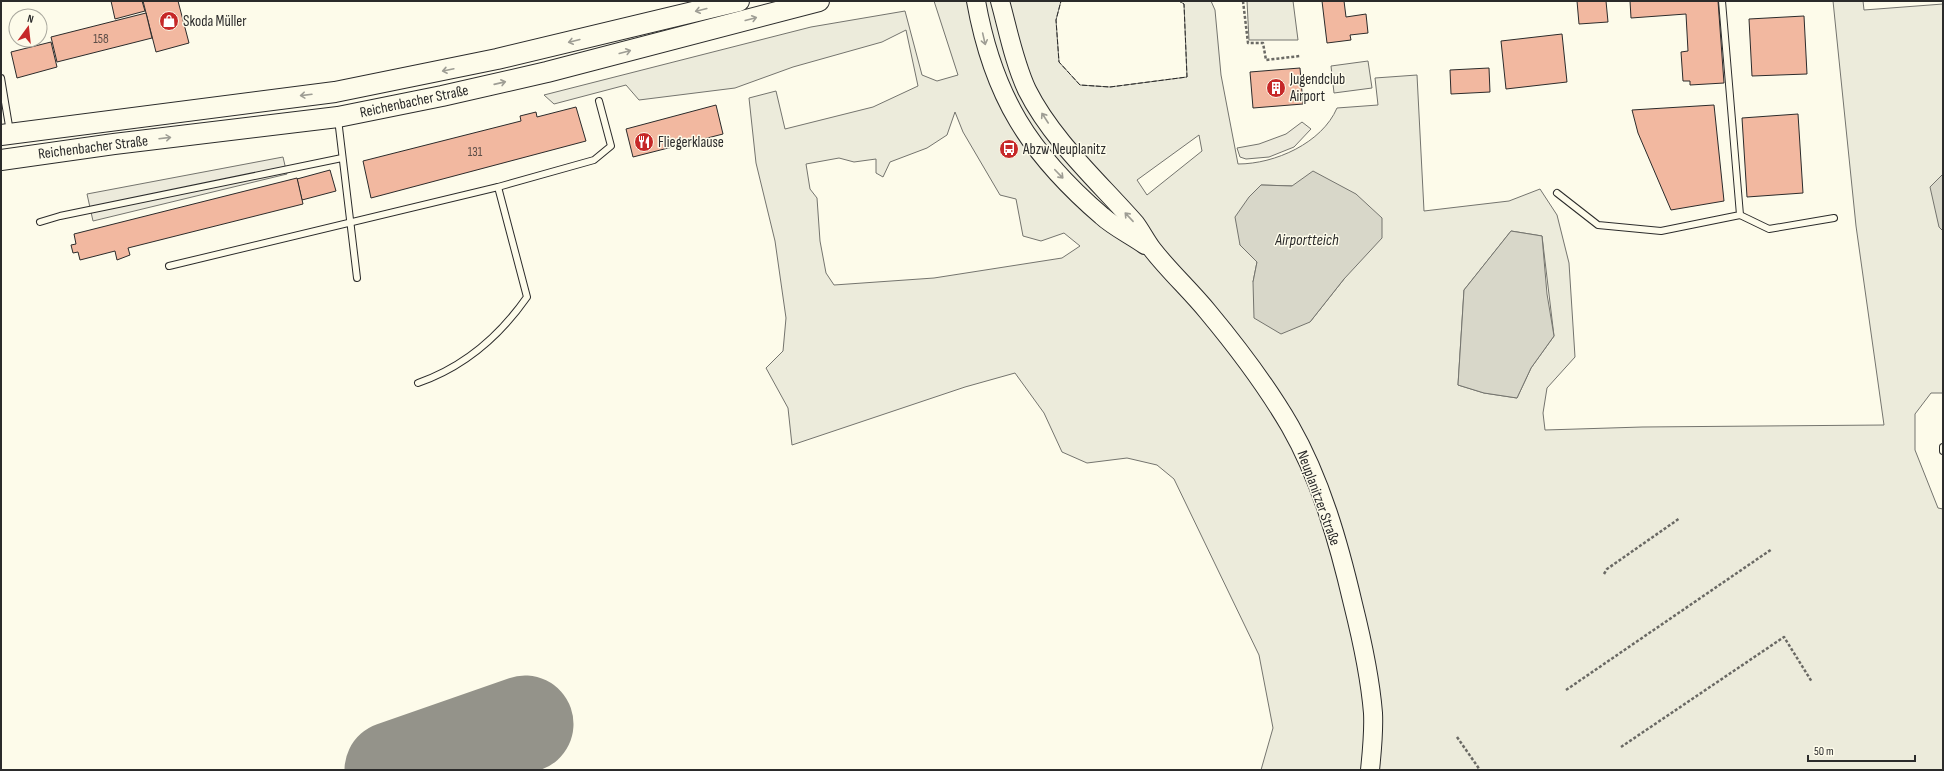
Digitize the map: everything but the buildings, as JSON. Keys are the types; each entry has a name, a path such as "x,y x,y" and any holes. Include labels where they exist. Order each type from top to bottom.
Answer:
{"main road":[{"name":"Reichenbacher Straße","path":"6,134 335,92 432,74 739,1"},
{"name":"Reichenbacher Straße","path":"1,160 114,144 338,117 547,72 819,1"},
{"name":"Neuplanitzer Straße","path":"976,1 988,56 998,83 1011,110 1027,136 1058,173 1103,217 1152,249"},
{"name":"Neuplanitzer Straße","path":"1000,1 1014,51 1027,89 1046,121 1105,192 1136,225 1152,249 1207,310 1243,356 1290,426 1315,478 1346,572 1366,667 1373,715 1370,770"},
{"path":"335,92 338,117"}],"lane":[{"path":"1722,1 1740,215"},
{"path":"1,78 6,134"},
{"path":"169,266 498,187 594,160 611,146 599,101"},
{"path":"338,117 349,222 357,278"},
{"path":"40,222 60,216 342,158"},
{"path":"418,383 437,377 464,362 485,345 512,318 527,297 498,187"},
{"path":"1558,193 1598,225 1661,231 1740,215 1770,229 1834,218"}],"path":[{"path":"1243,1 1248,43 1263,43 1266,60 1300,56"},
{"path":"1604,574 1607,569 1680,518"},
{"path":"1566,690 1772,549"},
{"path":"1620,747 1784,638 1812,682"},
{"path":"1457,737 1480,770"}],"shaded area":[{"path":"934,1 1061,1 1056,20 1059,62 1080,85 1110,87 1187,77 1184,4 1179,1 1211,1 1215,10 1221,75 1238,164 1267,160 1282,156 1296,149 1320,132 1330,120 1337,108 1378,105 1375,78 1417,75 1424,211 1509,201 1540,189 1557,215 1569,263 1575,357 1547,388 1543,413 1545,430 1642,427 1884,425 1856,226 1833,1 1863,1 1864,10 1943,4 1943,393 1931,393 1915,414 1915,450 1938,508 1943,509 1943,770 1261,770 1273,728 1259,655 1174,479 1157,465 1127,458 1087,463 1062,452 1044,413 1015,373 965,387 792,445 788,408 766,368 783,351 786,318 775,241 756,163 749,98 776,91 785,129 873,107 918,86 906,30 882,42 793,67 735,88 639,100 626,85 554,104 544,95 811,27 905,11 922,75 937,81 958,75","holes":["955,112 963,132 1000,195 1016,199 1023,236 1041,241 1064,233 1080,246 1062,258 934,278 834,285 826,273 820,241 817,198 810,189 806,164 839,158 854,162 876,159 876,173 883,177 890,162 927,148 947,135","1199,135 1202,151 1147,195 1137,180","1261,185 1292,186 1344,279 1310,322 1253,282 1257,262 1240,245","1511,231 1542,236 1554,336 1531,368 1517,398 1484,393 1458,385 1464,290"]},
{"path":"1247,1 1293,1 1298,40 1249,40"},
{"path":"1368,61 1372,88 1334,93 1331,66"},
{"path":"1302,122 1311,129 1294,147 1269,157 1246,159 1240,157 1237,148 1259,144 1286,134"},
{"path":"283,157 287,174 93,221 87,194"}],"water":[{"name":"Airportteich","path":"1313,171 1356,194 1382,218 1382,238 1344,279 1310,322 1281,334 1254,318 1253,282 1257,262 1240,245 1235,217 1249,197 1261,185 1292,186"},
{"path":"1943,174 1943,231 1939,227 1930,187"},
{"path":"1511,231 1542,236 1547,294 1554,336 1531,368 1517,398 1484,393 1458,385 1464,290"}],"runway":[{"path":"393,770 525,724"}],"fence":[{"path":"1064,1 1061,1 1056,20 1059,62 1080,85 1110,87 1187,77 1184,4 1179,1"}],"place":[{"name":"Skoda Müller","path":"169,21"},
{"name":"Jugendclub Airport","path":"1276,88"},
{"name":"Fliegerklause","path":"644,142"},
{"name":"Abzw Neuplanitz","path":"1009,149"}]}
